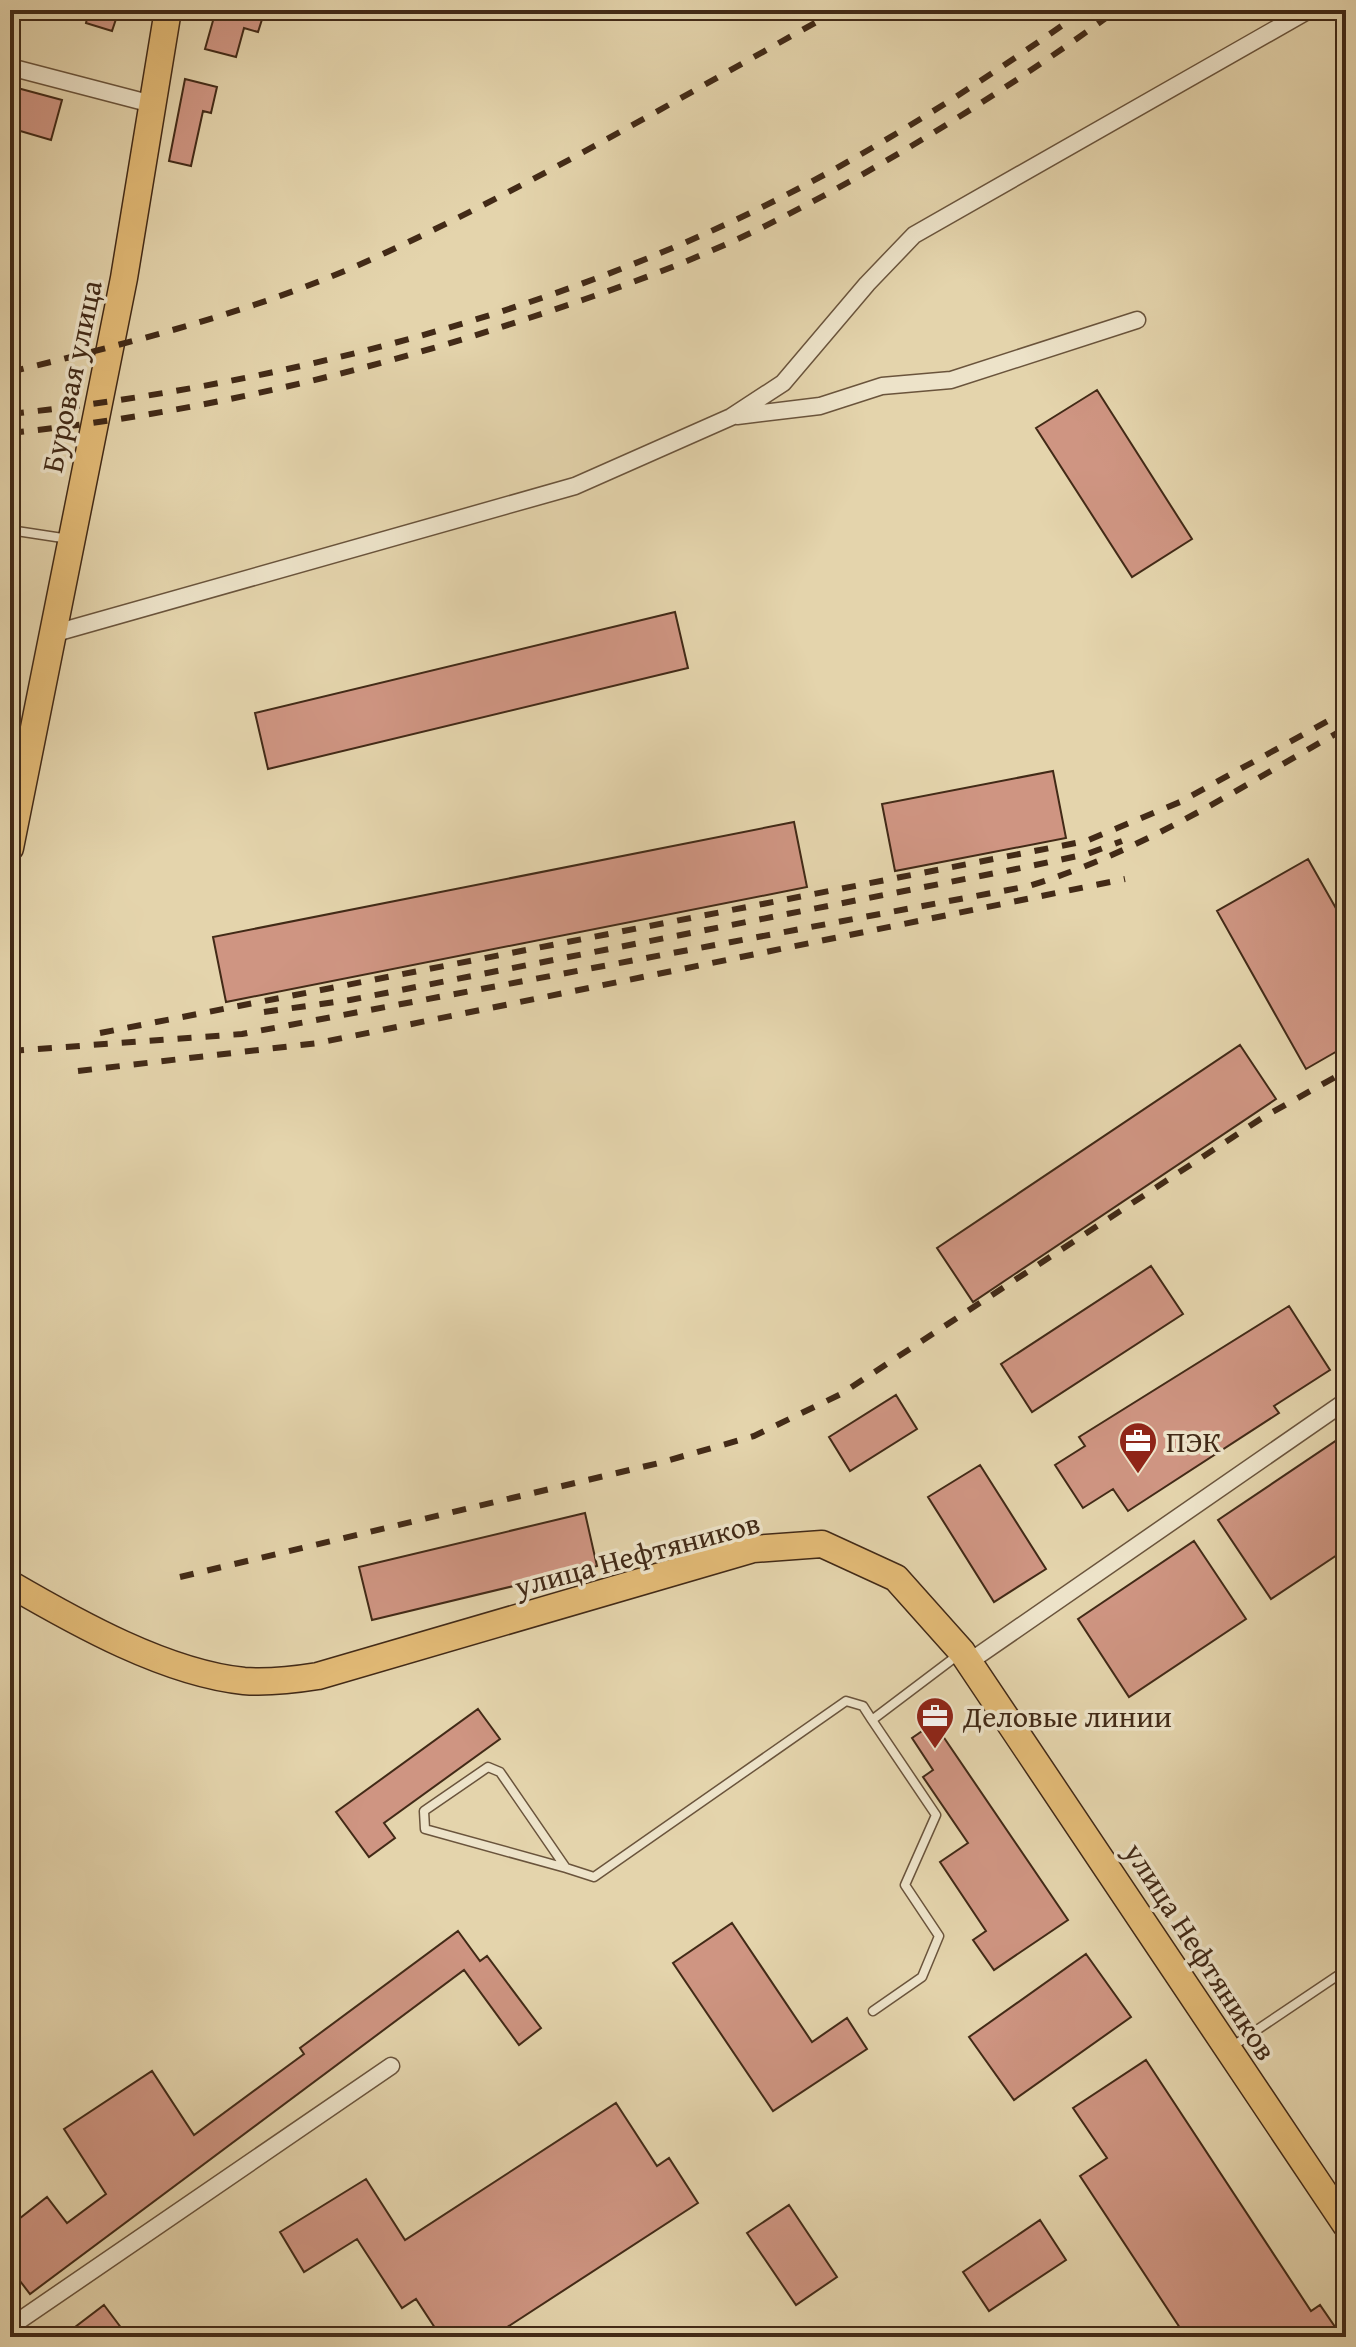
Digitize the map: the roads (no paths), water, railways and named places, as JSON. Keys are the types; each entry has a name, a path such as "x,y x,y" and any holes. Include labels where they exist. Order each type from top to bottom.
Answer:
{"main road":[{"name":"Буровая улица","path":"10,848 69,539 124,278 168,10"},
{"name":"улица Нефтяников","path":"10,1584 137,1649 196,1671 242,1680 280,1682 332,1672 753,1549 822,1544 896,1578 966,1657 1346,2225"}],"street":[{"path":"52,634 575,486 731,417 783,383 867,284 914,235 1309,10"},
{"path":"10,67 152,104"},
{"path":"731,417 820,406 882,386 951,380 1137,320"},
{"path":"966,1657 1346,1401"},
{"path":"15,2337 10,2329 391,2066"}],"lane":[{"path":"10,530 69,539"},
{"path":"872,1720 966,1657"},
{"path":"566,1868 500,1772 488,1767 424,1811 425,1829 594,1877 846,1701 863,1706 936,1815 905,1885 939,1936 922,1977 873,2011"},
{"path":"1227,2051 1346,1970"}],"railway":[{"path":"10,372 200,322 340,273 443,225 557,166 838,10"},
{"path":"10,414 199,387 294,368 388,345 572,287 661,253 748,214 835,169 962,93 1084,10"},
{"path":"10,433 142,415 273,390 466,338 647,277 761,228 899,153 988,99 1117,10"},
{"path":"100,1033 1086,841 1180,802 1346,711"},
{"path":"10,1051 242,1034 1029,886 1153,836 1346,728"},
{"path":"264,1012 350,1000 1026,867 1087,854 1122,841"},
{"path":"78,1071 318,1043 1125,879"},
{"path":"180,1577 659,1463 754,1436 841,1394 1262,1118 1346,1071"}],"place":[{"name":"ПЭК","path":"1138,1475"},
{"name":"Деловые линии","path":"935,1750"}]}
